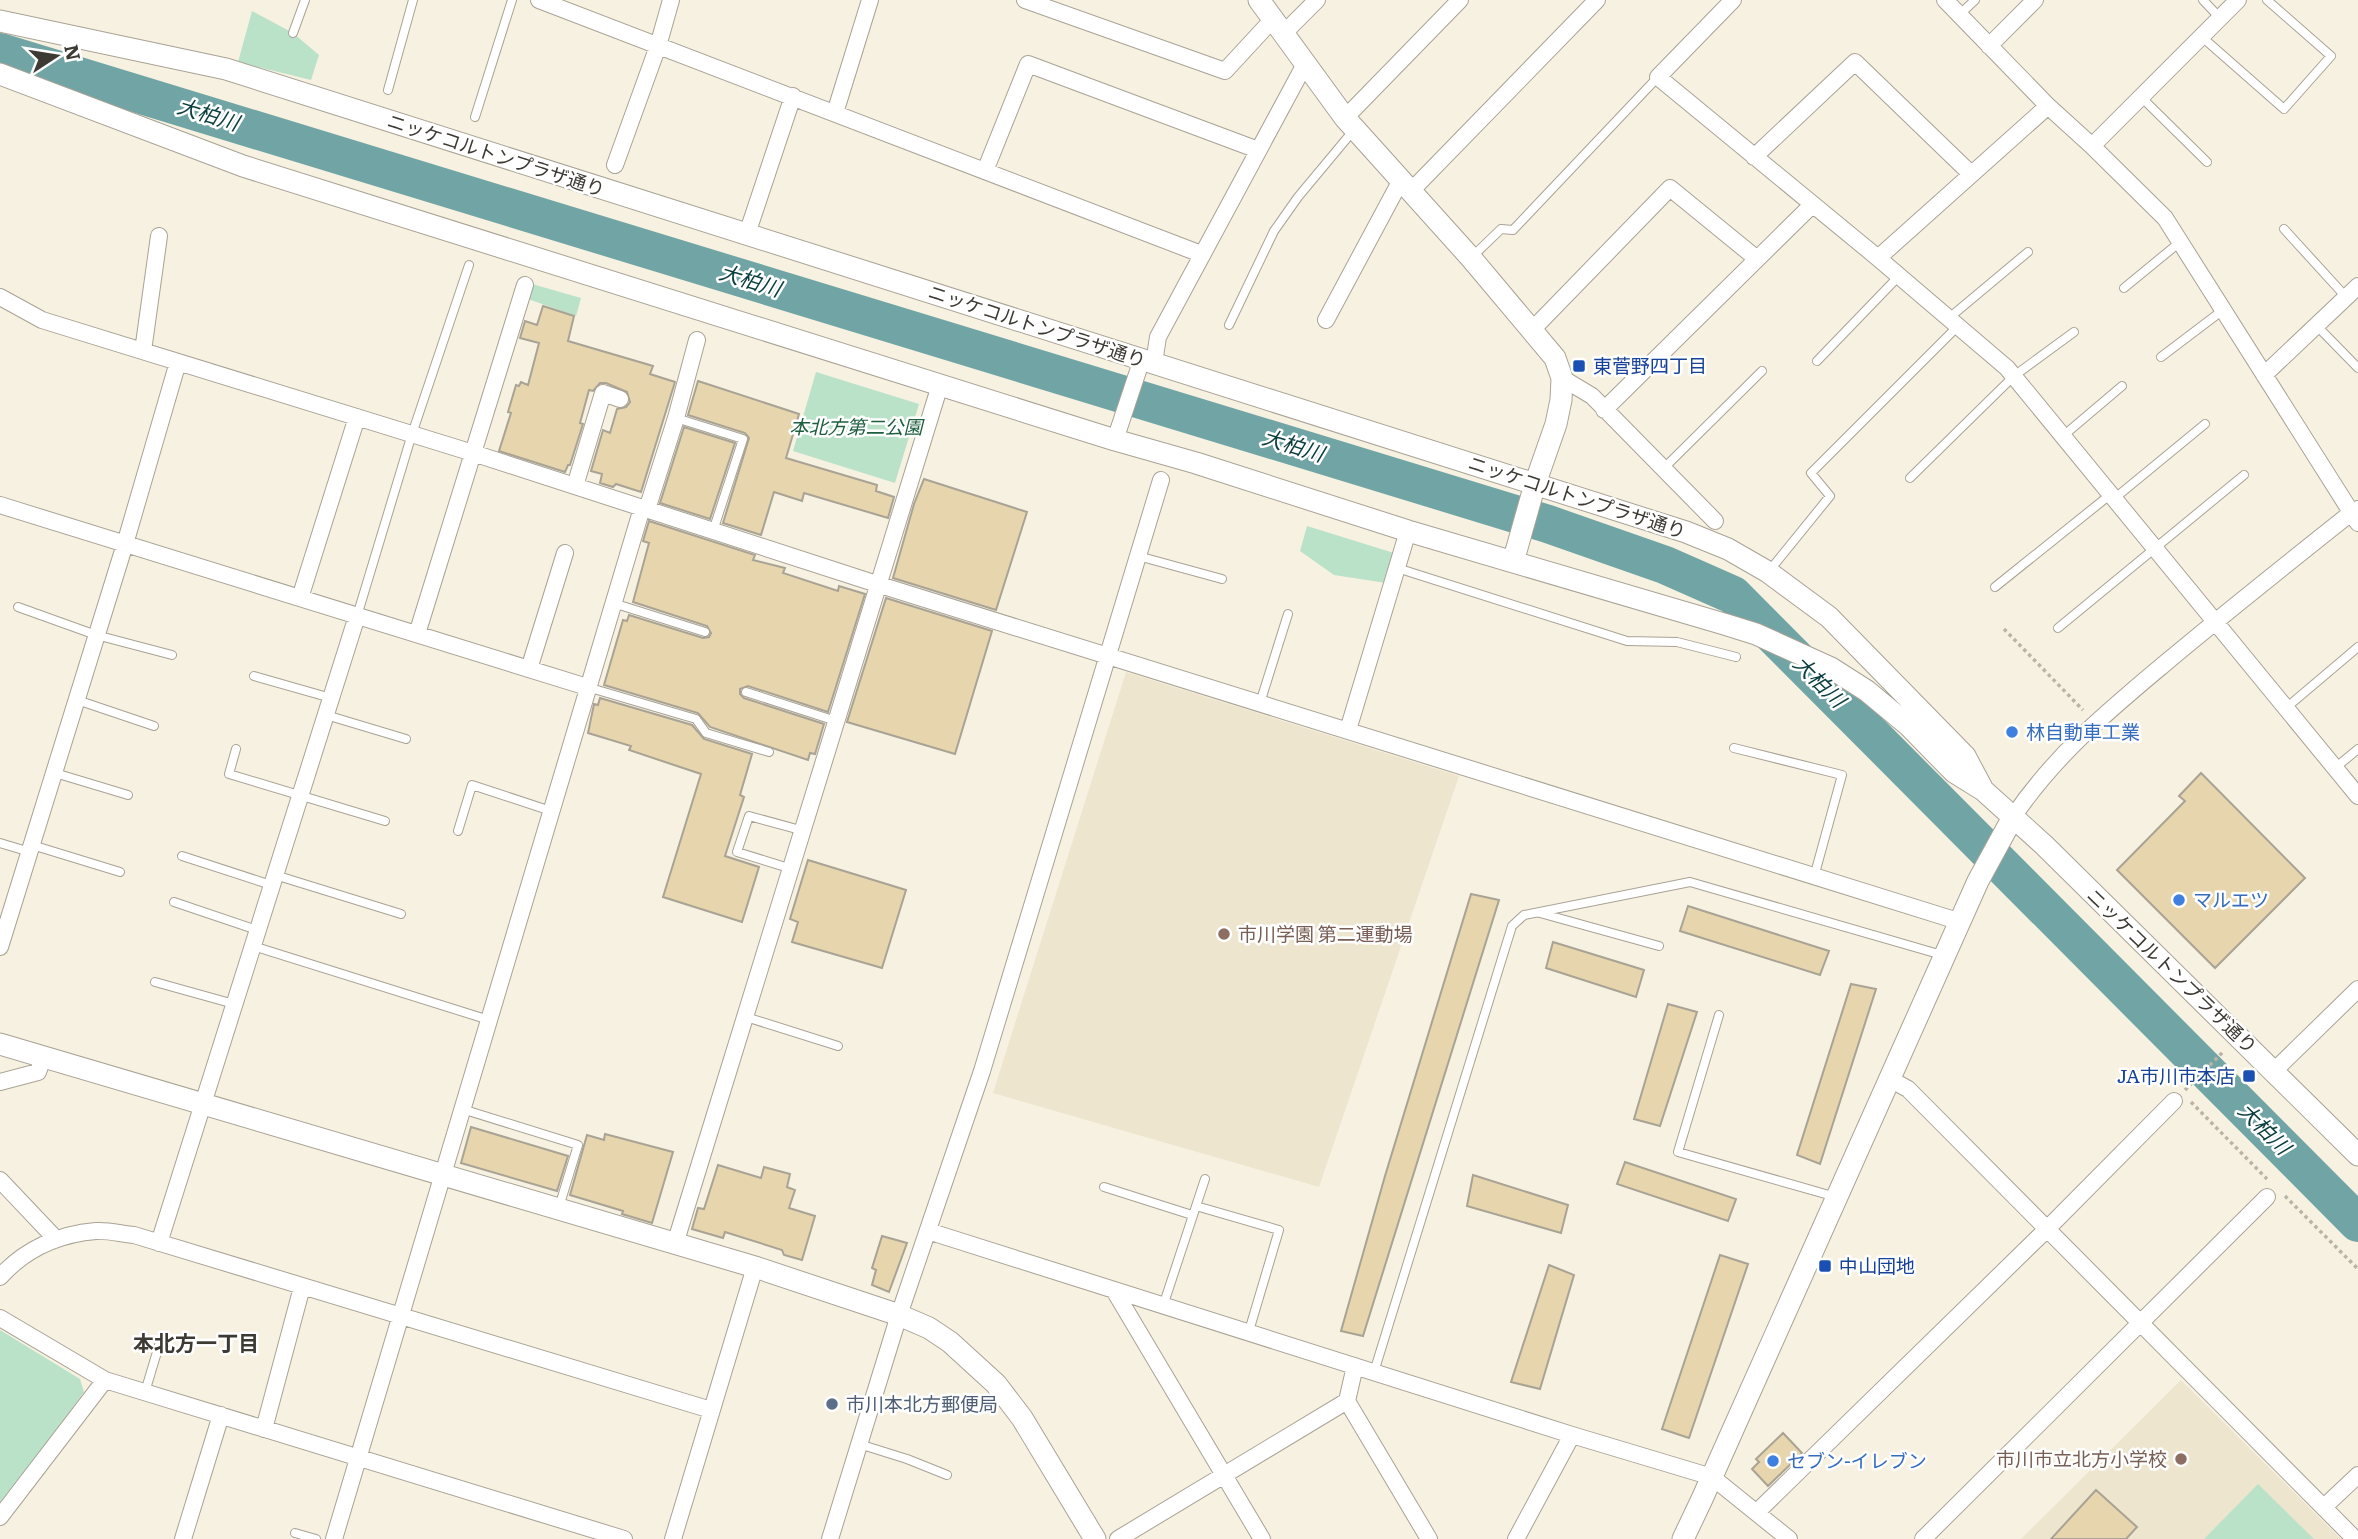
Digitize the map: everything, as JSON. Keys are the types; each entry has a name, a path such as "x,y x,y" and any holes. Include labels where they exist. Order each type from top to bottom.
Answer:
{"street":[{"path":"539,0 559,4 658,46 1201,254"},
{"path":"615,165 658,46 671,0"},
{"path":"835,113 870,0"},
{"path":"1025,0 1225,71 1278,27 1317,0"},
{"path":"1259,0 1350,123 1471,258 1555,358 1562,378 1561,400 1515,555"},
{"path":"1350,123 1460,0"},
{"path":"1326,320 1406,186 1597,0"},
{"path":"1733,0 1658,77 1878,258 2014,376 2358,796"},
{"path":"1683,1539 1978,881 2013,817 2060,756 2095,723 2215,621 2356,515 2165,218 2048,106 1945,0"},
{"path":"1989,46 2035,0"},
{"path":"2092,146 2238,0"},
{"name":"ニッケコルトンプラザ通り","path":"0,21 226,69 1148,361 1533,492 1686,532 1728,549 1769,572 1829,617 1965,756 1983,790"},
{"path":"1754,158 1855,62 1971,174"},
{"path":"985,171 1028,64 1258,150"},
{"path":"1115,440 1158,337 1305,64"},
{"name":"ニッケコルトンプラザ通り","path":"0,74 243,166 1408,531 1515,555 1756,635 1831,668 1867,691 1909,726 1954,772 1983,790 2013,817 2358,1155"},
{"path":"747,234 793,96"},
{"path":"1878,258 2048,106"},
{"path":"1532,330 1670,188 1757,259"},
{"path":"1604,410 1812,205"},
{"path":"143,351 159,236"},
{"path":"417,634 524,285"},
{"path":"2264,375 2352,292"},
{"path":"0,297 42,320 473,453 880,585 1961,922"},
{"path":"334,1539 587,687 642,508 649,503 676,418 697,340"},
{"path":"0,947 125,544 178,362"},
{"path":"1562,378 1592,396 1715,521"},
{"path":"675,1244 940,385"},
{"path":"575,486 603,393 620,399"},
{"path":"300,598 356,417"},
{"path":"830,1539 899,1315 982,1071 1161,480"},
{"path":"0,505 587,687"},
{"path":"1348,730 1408,531"},
{"path":"529,669 565,553"},
{"path":"159,1243 357,616"},
{"path":"2274,1071 2358,989"},
{"path":"0,1044 755,1267 899,1315 929,1328 950,1342 996,1384 1022,1418 1095,1539"},
{"path":"0,1083 38,1072 43,1058"},
{"path":"1888,1078 1908,1090 2355,1539"},
{"path":"1757,1512 2178,1097"},
{"path":"0,1180 55,1238"},
{"path":"1923,1539 2267,1197"},
{"path":"0,1277 13,1262 55,1238 98,1230 134,1236 711,1410"},
{"path":"928,1231 1115,1292 1249,1331 1712,1477 1789,1539"},
{"path":"673,1539 755,1267"},
{"path":"264,1429 302,1287"},
{"path":"1115,1292 1262,1539"},
{"path":"0,1318 105,1380 624,1539"},
{"path":"1355,1366 1347,1401 1429,1539"},
{"path":"0,1517 105,1380"},
{"path":"1118,1539 1347,1401"},
{"path":"183,1539 221,1415"},
{"path":"1516,1539 1572,1435"},
{"path":"2324,1507 2358,1475"}],"lane":[{"path":"293,33 304,0"},
{"path":"387,90 413,0"},
{"path":"475,117 512,0"},
{"path":"1959,15 1975,0"},
{"path":"2203,0 2220,19"},
{"path":"2202,37 2284,109 2331,56 2267,0"},
{"path":"1471,258 1501,229 1513,230 1658,77"},
{"path":"2141,97 2207,162"},
{"path":"1229,325 1274,231 1350,123"},
{"path":"2284,229 2352,292"},
{"path":"2124,288 2180,242"},
{"path":"1769,572 1830,496 1811,473 1953,322 2028,252"},
{"path":"357,616 412,434 469,265"},
{"path":"1817,361 1899,276"},
{"path":"2161,357 2223,310"},
{"path":"2317,326 2358,368"},
{"path":"1910,478 2014,376 2074,332"},
{"path":"1662,470 1762,371"},
{"path":"2063,436 2122,386"},
{"path":"676,418 743,439 713,531"},
{"path":"1995,587 2205,424"},
{"path":"2058,628 2244,475"},
{"path":"1138,556 1222,579"},
{"path":"1397,568 1628,641 1677,642 1736,657"},
{"path":"613,603 705,632"},
{"path":"18,607 96,635 172,655"},
{"path":"1260,703 1288,614"},
{"path":"2286,708 2358,647"},
{"path":"254,676 331,698"},
{"path":"587,687 696,719 706,733 769,752"},
{"path":"746,692 838,721"},
{"path":"77,701 154,726"},
{"path":"326,715 406,739"},
{"path":"1734,748 1842,775 1814,877"},
{"path":"236,749 229,774 385,821"},
{"path":"2335,768 2358,749"},
{"path":"55,772 128,795"},
{"path":"458,831 472,785 551,811"},
{"path":"792,869 737,852 748,816 804,831"},
{"path":"0,843 31,848 120,872"},
{"path":"182,856 401,914"},
{"path":"1374,1372 1512,926 1524,915 1690,882 1945,956"},
{"path":"174,902 257,930"},
{"path":"1537,912 1660,946"},
{"path":"253,946 489,1020"},
{"path":"155,982 234,1004"},
{"path":"1719,1016 1678,1152 1836,1197"},
{"path":"746,1017 838,1046"},
{"path":"462,1109 578,1145 558,1210"},
{"path":"1163,1306 1205,1179"},
{"path":"1104,1187 1192,1215"},
{"path":"1196,1206 1279,1230 1249,1331"},
{"path":"145,1392 160,1342"},
{"path":"859,1444 947,1475"},
{"path":"295,1533 316,1539"}],"path":[{"path":"2004,629 2095,723"},
{"path":"2178,1097 2219,1056"}],"shaded area":[{"name":"市川学園 第二運動場","path":"1126,672 1459,776 1319,1187 993,1093"},
{"name":"市川市立北方小学校","path":"2181,1380 2341,1539 2021,1539"}],"green space":[{"path":"252,11 293,33 319,55 311,80 238,62"},
{"path":"532,284 581,298 576,316 528,299"},
{"name":"本北方第二公園","path":"816,372 919,404 895,483 793,451"},
{"path":"1307,526 1394,553 1386,583 1334,575 1300,551"},
{"path":"0,1330 80,1379 84,1392 0,1507"},
{"path":"2258,1484 2314,1539 2204,1539"}],"building":[{"path":"543,306 574,316 568,341 653,366 650,374 675,382 641,492 616,484 613,487 600,483 602,474 591,471 603,430 610,433 617,409 626,407 630,402 627,392 606,383 600,383 593,391 589,390 580,423 583,424 570,465 565,472 499,451 511,413 508,412 516,385 519,386 521,382 528,385 539,343 520,338 525,321 537,325"},
{"path":"698,381 799,414 786,458 877,485 876,491 894,497 888,518 804,493 802,501 774,492 761,535 723,523 749,438 745,433 688,415"},
{"path":"684,427 735,443 710,519 660,503"},
{"path":"924,479 1027,512 996,610 893,578"},
{"path":"649,521 755,555 753,560 785,568 783,573 838,591 839,586 865,594 828,712 748,686 740,689 744,698 824,724 815,754 810,753 808,760 710,727 698,713 604,685 623,620 627,621 629,615 703,638 709,637 711,633 707,626 633,602 649,543 643,541"},
{"path":"886,598 992,631 955,754 847,722"},
{"path":"600,698 692,725 704,739 752,754 740,795 744,797 725,856 759,867 742,922 663,897 701,774 629,750 631,746 588,733 594,704 598,705"},
{"path":"2201,773 2305,878 2215,968 2117,870 2185,801 2179,796"},
{"path":"808,860 906,890 882,968 792,942 798,922 790,919"},
{"path":"1471,894 1499,900 1363,1336 1341,1331 1385,1176"},
{"path":"1688,906 1829,951 1820,975 1680,931"},
{"path":"1553,942 1644,970 1636,997 1546,968"},
{"path":"1851,984 1876,989 1820,1164 1797,1155"},
{"path":"1668,1004 1697,1012 1660,1126 1634,1119"},
{"path":"471,1127 568,1156 557,1191 461,1163"},
{"path":"605,1134 673,1152 652,1223 570,1195 587,1135 604,1140"},
{"path":"1625,1162 1736,1199 1728,1221 1617,1184"},
{"path":"718,1165 761,1178 764,1167 790,1174 787,1187 795,1190 789,1208 815,1216 802,1260 784,1255 782,1250 725,1232 723,1238 692,1229 698,1208 704,1209"},
{"path":"1473,1175 1568,1205 1561,1233 1467,1206"},
{"path":"882,1236 907,1243 889,1292 872,1285 876,1270 872,1268"},
{"path":"1720,1255 1748,1264 1689,1438 1662,1429"},
{"path":"1549,1265 1574,1275 1540,1389 1511,1382"},
{"path":"1783,1433 1802,1453 1768,1486 1752,1469 1759,1462 1756,1459"},
{"path":"2096,1490 2137,1527 2126,1539 2051,1539"}],"waterway":[{"name":"大柏川","path":"0,52 1548,524 1665,565 1733,595 2358,1223"}],"place":[{"name":"東菅野四丁目","path":"1579,366"},
{"name":"林自動車工業","path":"2012,732"},
{"name":"マルエツ","path":"2179,900"},
{"name":"市川学園 第二運動場","path":"1224,934"},
{"name":"JA市川市本店","path":"2249,1076"},
{"name":"中山団地","path":"1825,1266"},
{"name":"市川本北方郵便局","path":"832,1404"},
{"name":"市川市立北方小学校","path":"2181,1459"},
{"name":"セブン-イレブン","path":"1773,1461"}],"district":[{"name":"本北方一丁目","path":"196,1344"}]}
